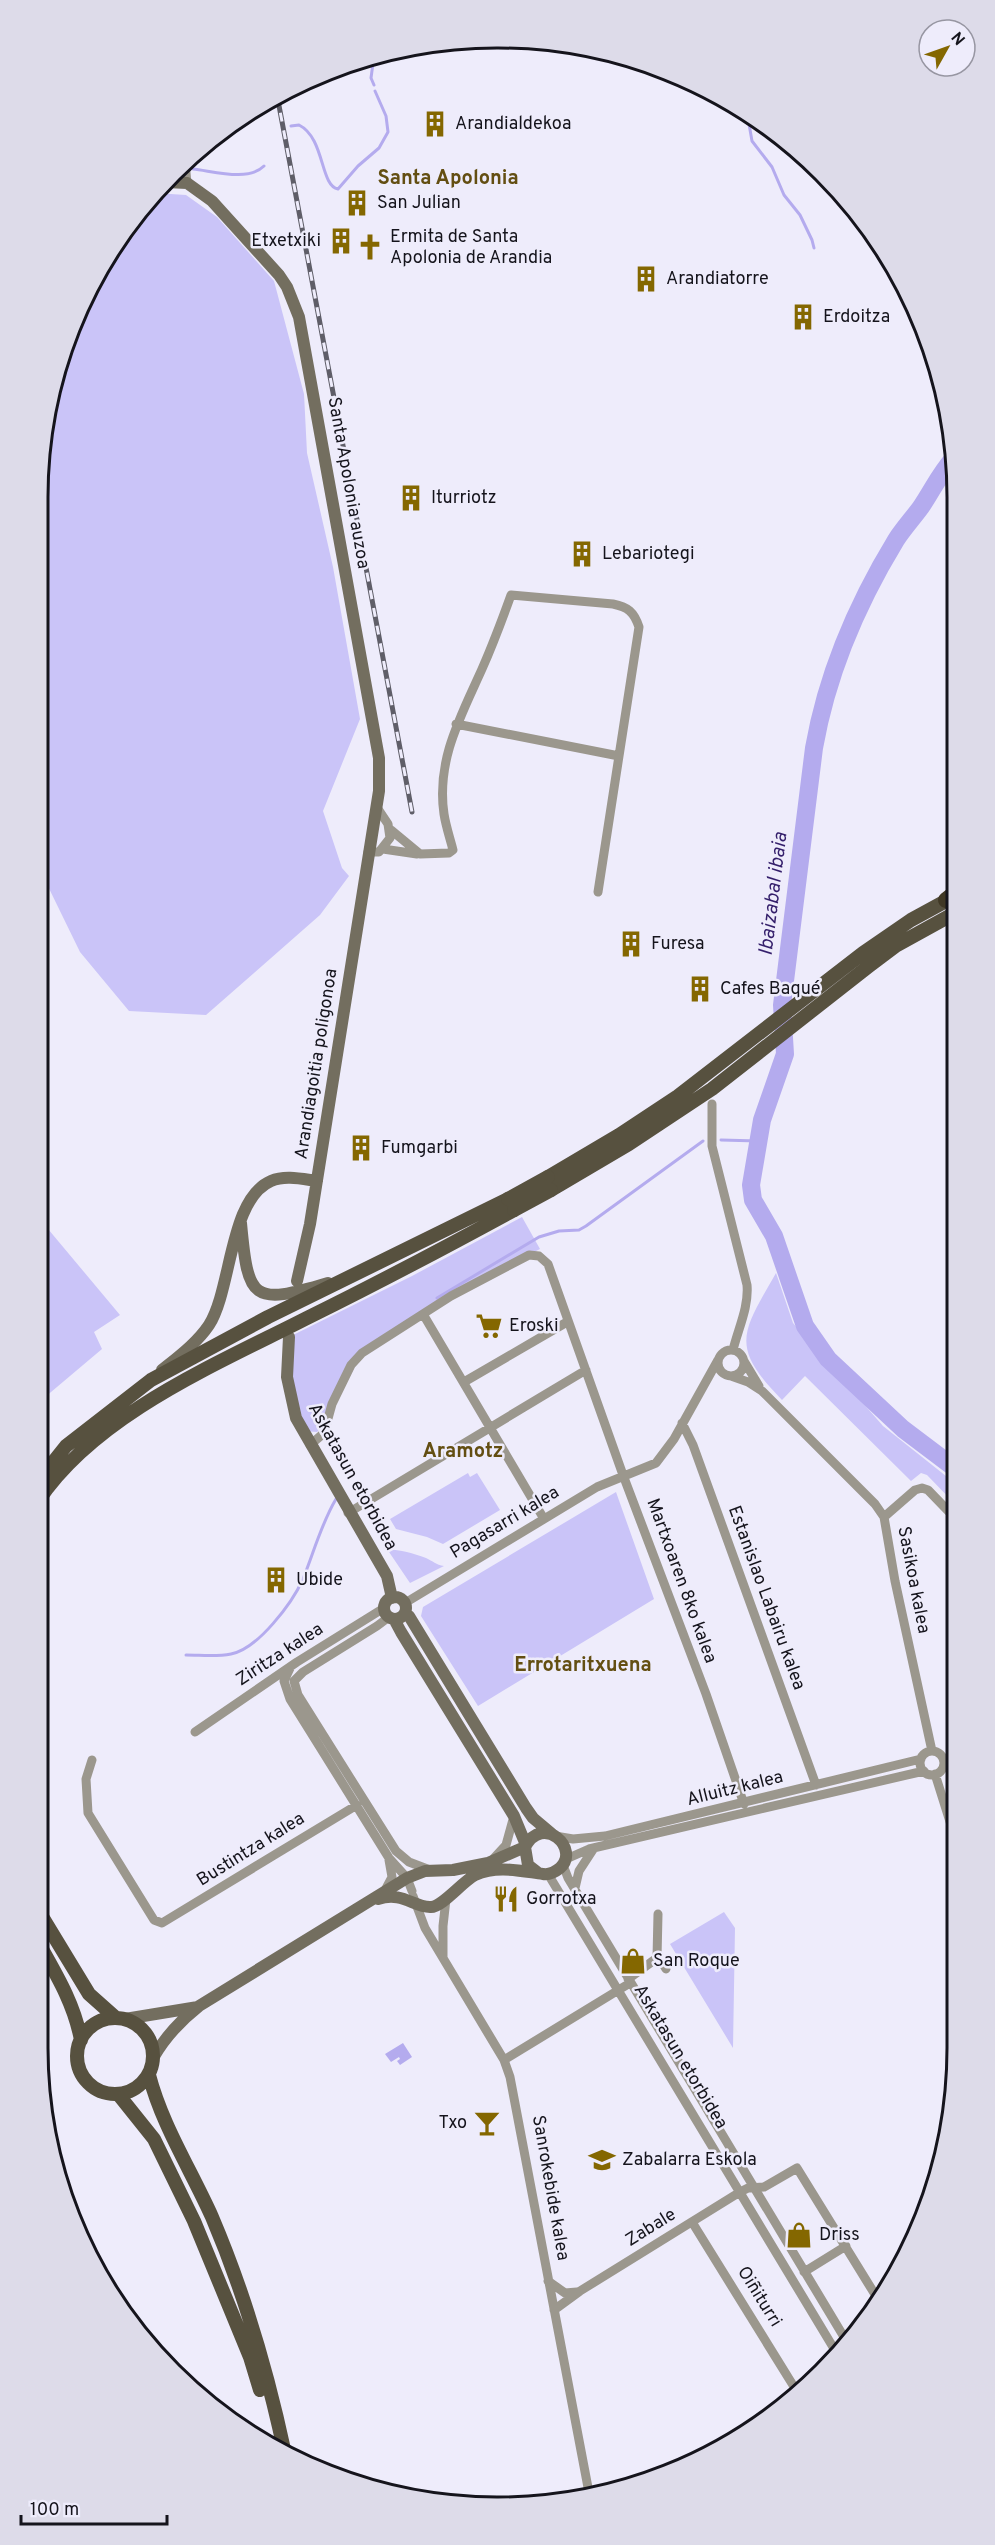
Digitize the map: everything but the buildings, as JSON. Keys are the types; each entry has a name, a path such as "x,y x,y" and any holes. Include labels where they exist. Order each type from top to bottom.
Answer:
{"main road":[{"path":"48,1485 76,1456 102,1434 158,1397 249,1347 417,1263 549,1183 619,1135 682,1101 845,976 911,920 947,902"},
{"path":"48,1468 66,1446 151,1380 222,1340 355,1275 511,1204"},
{"path":"48,1926 89,1994 120,2018 136,2024 146,2033 152,2045 153,2058 149,2074 136,2088 118,2094 93,2087 84,2078 77,2052 89,2028 101,2020 120,2018"},
{"path":"48,1960 77,2016 81,2040"},
{"path":"149,2074 159,2106 212,2217 234,2271 259,2353 282,2442"},
{"path":"118,2094 154,2139 194,2221 250,2357 272,2437"}],"street":[{"path":"178,183 187,183 186,174"},
{"name":"Santa Apolonia auzoa","path":"187,183 212,201 279,275 299,317 379,758 376,806 368,852"},
{"path":"383,849 420,854 449,853 453,850 447,829 443,795 444,767 456,724 483,668 511,595 613,604 626,607 635,615 639,627 598,892"},
{"path":"456,724 619,756"},
{"path":"376,806 391,830 420,854"},
{"path":"368,852 379,852 383,849 390,838 391,830"},
{"name":"Arandiagoitia poligonoa","path":"297,1281 310,1224 368,852"},
{"path":"712,1104 712,1146 747,1285 748,1298 738,1325 733,1350"},
{"path":"151,1380 189,1348 208,1326 222,1294 232,1244 253,1197 270,1181 283,1178 317,1181"},
{"path":"241,1222 246,1269 250,1281 261,1292 272,1296 289,1295 355,1275"},
{"name":"Martxoaren 8ko kalea","path":"423,1314 481,1279 529,1254 539,1256 548,1264 567,1322 706,1694 744,1804"},
{"path":"310,1445 324,1433 332,1404 351,1365 362,1353 423,1314 544,1519"},
{"path":"464,1383 567,1322"},
{"name":"Askatasun etorbidea","path":"289,1336 287,1377 296,1418 348,1512 387,1576 400,1632 514,1816 526,1846"},
{"path":"704,1387 713,1379 739,1373 744,1361 741,1354 733,1350 725,1351 718,1360 718,1366 728,1375"},
{"name":"Pagasarri kalea","path":"395,1610 597,1487 656,1462 704,1387 707,1377 718,1360"},
{"name":"Sasikoa kalea","path":"744,1361 762,1391"},
{"path":"348,1512 586,1370"},
{"name":"Sasikoa kalea","path":"728,1375 748,1382 762,1391 875,1504 884,1517 895,1581 932,1751"},
{"name":"Estanislao Labairu kalea","path":"682,1423 693,1445 816,1785"},
{"path":"884,1517 915,1490 922,1488 928,1490 947,1510"},
{"name":"Askatasun etorbidea","path":"395,1610 409,1616 526,1808 533,1818 554,1835"},
{"name":"Ziritza kalea","path":"195,1732 291,1666 395,1610"},
{"name":"Ziritza kalea","path":"395,1610 377,1626 297,1677 294,1686 396,1851 423,1873"},
{"path":"291,1666 284,1681 285,1689 388,1858 392,1877 384,1892"},
{"path":"932,1751 939,1753 944,1762 943,1768 935,1774 924,1771 921,1760 925,1754 932,1751"},
{"name":"Bustintza kalea","path":"92,1760 86,1779 88,1813 154,1920 162,1923 357,1805"},
{"name":"Alluitz kalea","path":"554,1835 573,1839 592,1839 921,1760"},
{"name":"Alluitz kalea","path":"563,1862 594,1848 924,1771"},
{"path":"935,1774 947,1812"},
{"path":"488,1863 506,1845 514,1816"},
{"path":"153,2058 180,2021 199,2006 384,1892 423,1873 488,1863 526,1846 534,1836 546,1833 554,1835 563,1844 563,1862 542,1873 514,1869 480,1873 437,1906 415,1898 390,1897 374,1900"},
{"path":"526,1846 528,1864 542,1873"},
{"path":"574,1888 582,1865 594,1848"},
{"path":"388,1858 423,1873 442,1874 448,1884 443,1926 443,1957"},
{"name":"Askatasun etorbidea","path":"563,1862 574,1888 843,2335"},
{"path":"415,1898 414,1881 423,1873"},
{"name":"Askatasun etorbidea","path":"542,1873 618,1990 833,2346"},
{"name":"Sanrokebide kalea","path":"415,1898 424,1928 504,2060 514,2092 588,2487"},
{"path":"504,2060 618,1990 655,1961 658,1914"},
{"path":"655,1961 663,1964 666,1969"},
{"path":"120,2018 199,2006"},
{"name":"Zabale","path":"554,2310 580,2291 740,2192 748,2188 764,2187 797,2168 846,2246"},
{"name":"Oiñiturri","path":"692,2222 793,2386"},
{"path":"804,2272 846,2246 874,2292"},
{"path":"548,2281 565,2293 580,2291"}],"shaded area":[{"path":"167,194 186,195 217,217 274,281 304,394 307,453 333,567 360,719 323,811 342,868 349,876 320,915 206,1015 129,1011 80,952 48,886 48,498 52,439 63,381 72,353 82,325 108,273 141,224"},
{"path":"522,1217 540,1249 481,1279 362,1353 326,1422 317,1432 303,1431 296,1418 289,1337 412,1276"},
{"path":"48,1229 120,1315 94,1332 102,1349 48,1395"},
{"path":"776,1273 793,1323 883,1426 947,1477 947,1496 927,1475 921,1473 911,1481 805,1376 782,1400 765,1382 748,1352 746,1339 755,1311"},
{"path":"468,1473 470,1477 477,1473 500,1510 443,1544 427,1537 396,1529 390,1519"},
{"path":"616,1492 654,1599 478,1706 421,1616 423,1607"},
{"path":"387,1549 416,1555 444,1566 410,1583"},
{"path":"724,1912 735,1928 733,2048 670,1944"},
{"path":"403,2043 412,2057 400,2065 397,2061 399,2057 391,2062 385,2054"}],"waterway":[{"path":"373,66 371,78 374,85"},
{"path":"291,126 299,125 314,140 328,180 338,189 358,166 379,148 388,132 386,116 375,91"},
{"path":"749,126 752,141 772,167 784,195 800,215 814,248"},
{"path":"193,169 240,175 249,174 264,166"},
{"name":"Ibaizabal ibaia","path":"946,468 882,564 856,614 827,693 814,748 782,1005 785,1054 762,1120 751,1185 753,1200 774,1236 805,1326 828,1359 903,1429 947,1462"},
{"path":"721,1140 758,1141"},
{"path":"437,1298 539,1237 559,1231 579,1230 586,1226 703,1141"},
{"path":"186,1655 231,1654 252,1644 273,1624 298,1589 326,1518 336,1499"}],"railway":[{"path":"279,105 412,812"}],"place":[{"name":"Arandialdekoa","path":"435,124"},
{"name":"San Julian","path":"357,203"},
{"name":"Etxetxiki","path":"341,241"},
{"name":"Ermita de Santa Apolonia de Arandia","path":"370,247"},
{"name":"Arandiatorre","path":"646,279"},
{"name":"Erdoitza","path":"803,317"},
{"name":"Iturriotz","path":"411,498"},
{"name":"Lebariotegi","path":"582,554"},
{"name":"Furesa","path":"631,944"},
{"name":"Cafes Baqué","path":"700,989"},
{"name":"Fumgarbi","path":"361,1148"},
{"name":"Eroski","path":"489,1326"},
{"name":"Ubide","path":"276,1580"},
{"name":"Gorrotxa","path":"506,1899"},
{"name":"San Roque","path":"633,1961"},
{"name":"Txo","path":"487,2123"},
{"name":"Zabalarra Eskola","path":"602,2160"},
{"name":"Driss","path":"799,2235"}],"district":[{"name":"Santa Apolonia","path":"448,179"},
{"name":"Aramotz","path":"463,1452"},
{"name":"Errotaritxuena","path":"583,1666"}]}
